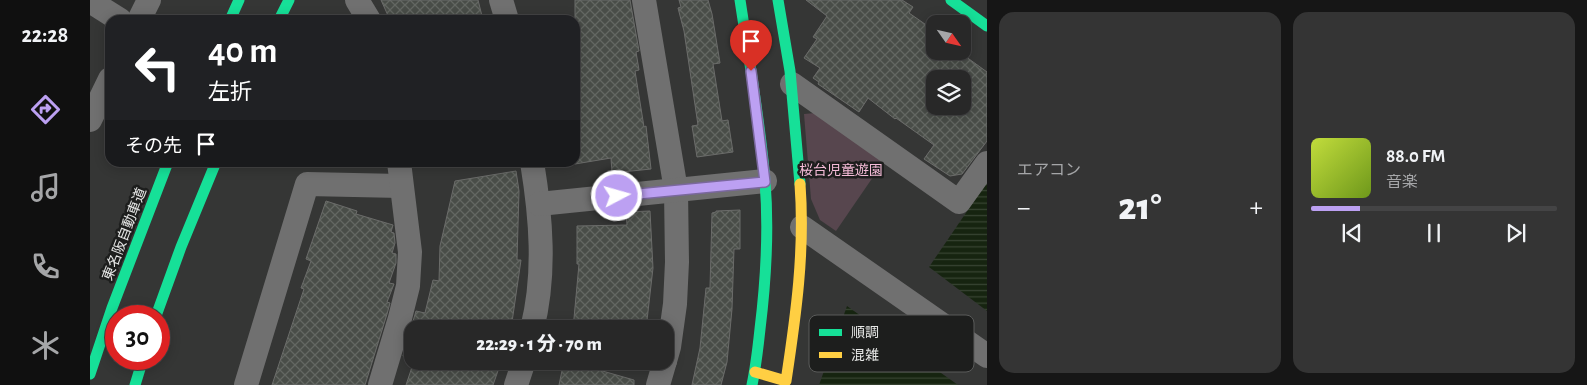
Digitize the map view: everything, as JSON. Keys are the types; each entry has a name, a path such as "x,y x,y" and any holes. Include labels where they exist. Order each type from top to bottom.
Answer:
{"main road":[{"path":"232,15 239,0"},
{"path":"282,15 289,0"},
{"path":"740,0 754,90 765,182 767,247 763,305 752,385"},
{"path":"755,372 786,381 799,285 802,227 792,84 778,0"},
{"path":"951,0 987,26"},
{"name":"東名阪自動車道","path":"90,374 112,308 166,167"},
{"path":"160,305 181,247 214,167"},
{"path":"135,385 140,370"}],"street":[{"path":"90,0 112,15"},
{"path":"142,15 149,0"},
{"path":"357,0 366,15"},
{"path":"501,0 506,15"},
{"path":"644,0 676,190 677,262 672,320"},
{"path":"792,84 959,202 987,163"},
{"path":"90,120 105,89"},
{"path":"533,167 539,204 541,248 538,291 533,320"},
{"path":"246,385 307,184 400,174 410,252 408,286 380,385"},
{"path":"539,204 765,182"},
{"path":"802,227 928,315"},
{"path":"974,347 987,356"},
{"path":"516,385 521,370"},
{"path":"658,385 662,370"}],"green space":[{"name":"桜台児童遊園","path":"815,113 884,161 836,231 820,220 811,199 804,114"}],"shaded area":[{"path":"987,182 987,311 929,267"},
{"path":"847,306 860,315 844,315"},
{"path":"824,372 940,372 958,385 819,385"}],"building":[{"path":"381,0 478,0 482,15 388,15"},
{"path":"575,0 630,0 639,51 636,52 639,70 635,71 644,127 646,126 651,169 612,173 611,158 580,163 580,15 575,15"},
{"path":"679,0 708,0 720,63 713,64 722,121 728,120 733,152 697,157 692,126 698,125 684,31 678,8 681,7"},
{"path":"806,0 902,0 913,7 909,13 926,25 926,60 970,60 987,72 987,141 962,174 950,176 924,159 934,145 868,98 859,112 818,84 819,82 813,78 820,68 804,58 817,39 813,37 827,16"},
{"path":"516,171 519,191 517,260 521,260 512,320 413,320 416,311 425,313 433,280 439,281 440,246 455,181"},
{"path":"326,201 357,211 356,214 393,225 391,232 394,233 395,243 392,253 396,254 396,263 389,283 394,284 387,302 390,303 387,314 365,385 272,385 304,289 301,288 311,261 306,259"},
{"path":"740,210 740,249 734,249 732,309 727,362 721,385 692,385 700,348 706,288 710,288 712,213 716,211"},
{"path":"650,211 653,268 647,320 574,320 579,264 577,264 577,226 627,225 626,212"},
{"path":"411,370 498,370 493,385 406,385"},
{"path":"562,370 599,370 634,380 634,385 559,385"}],"traffic: fast":[{"path":"232,15 239,0"},
{"path":"282,15 289,0"},
{"path":"740,0 760,135 766,199 767,236 764,292 752,385"},
{"path":"778,0 790,71 800,184"},
{"path":"951,0 987,26"},
{"path":"90,374 112,308 166,167"},
{"path":"160,305 181,247 214,167"},
{"path":"135,385 140,370"}],"traffic: slow":[{"path":"755,372 786,381 796,307 800,258 800,184"}],"route":[{"path":"617,196 765,182 751,71"}]}
